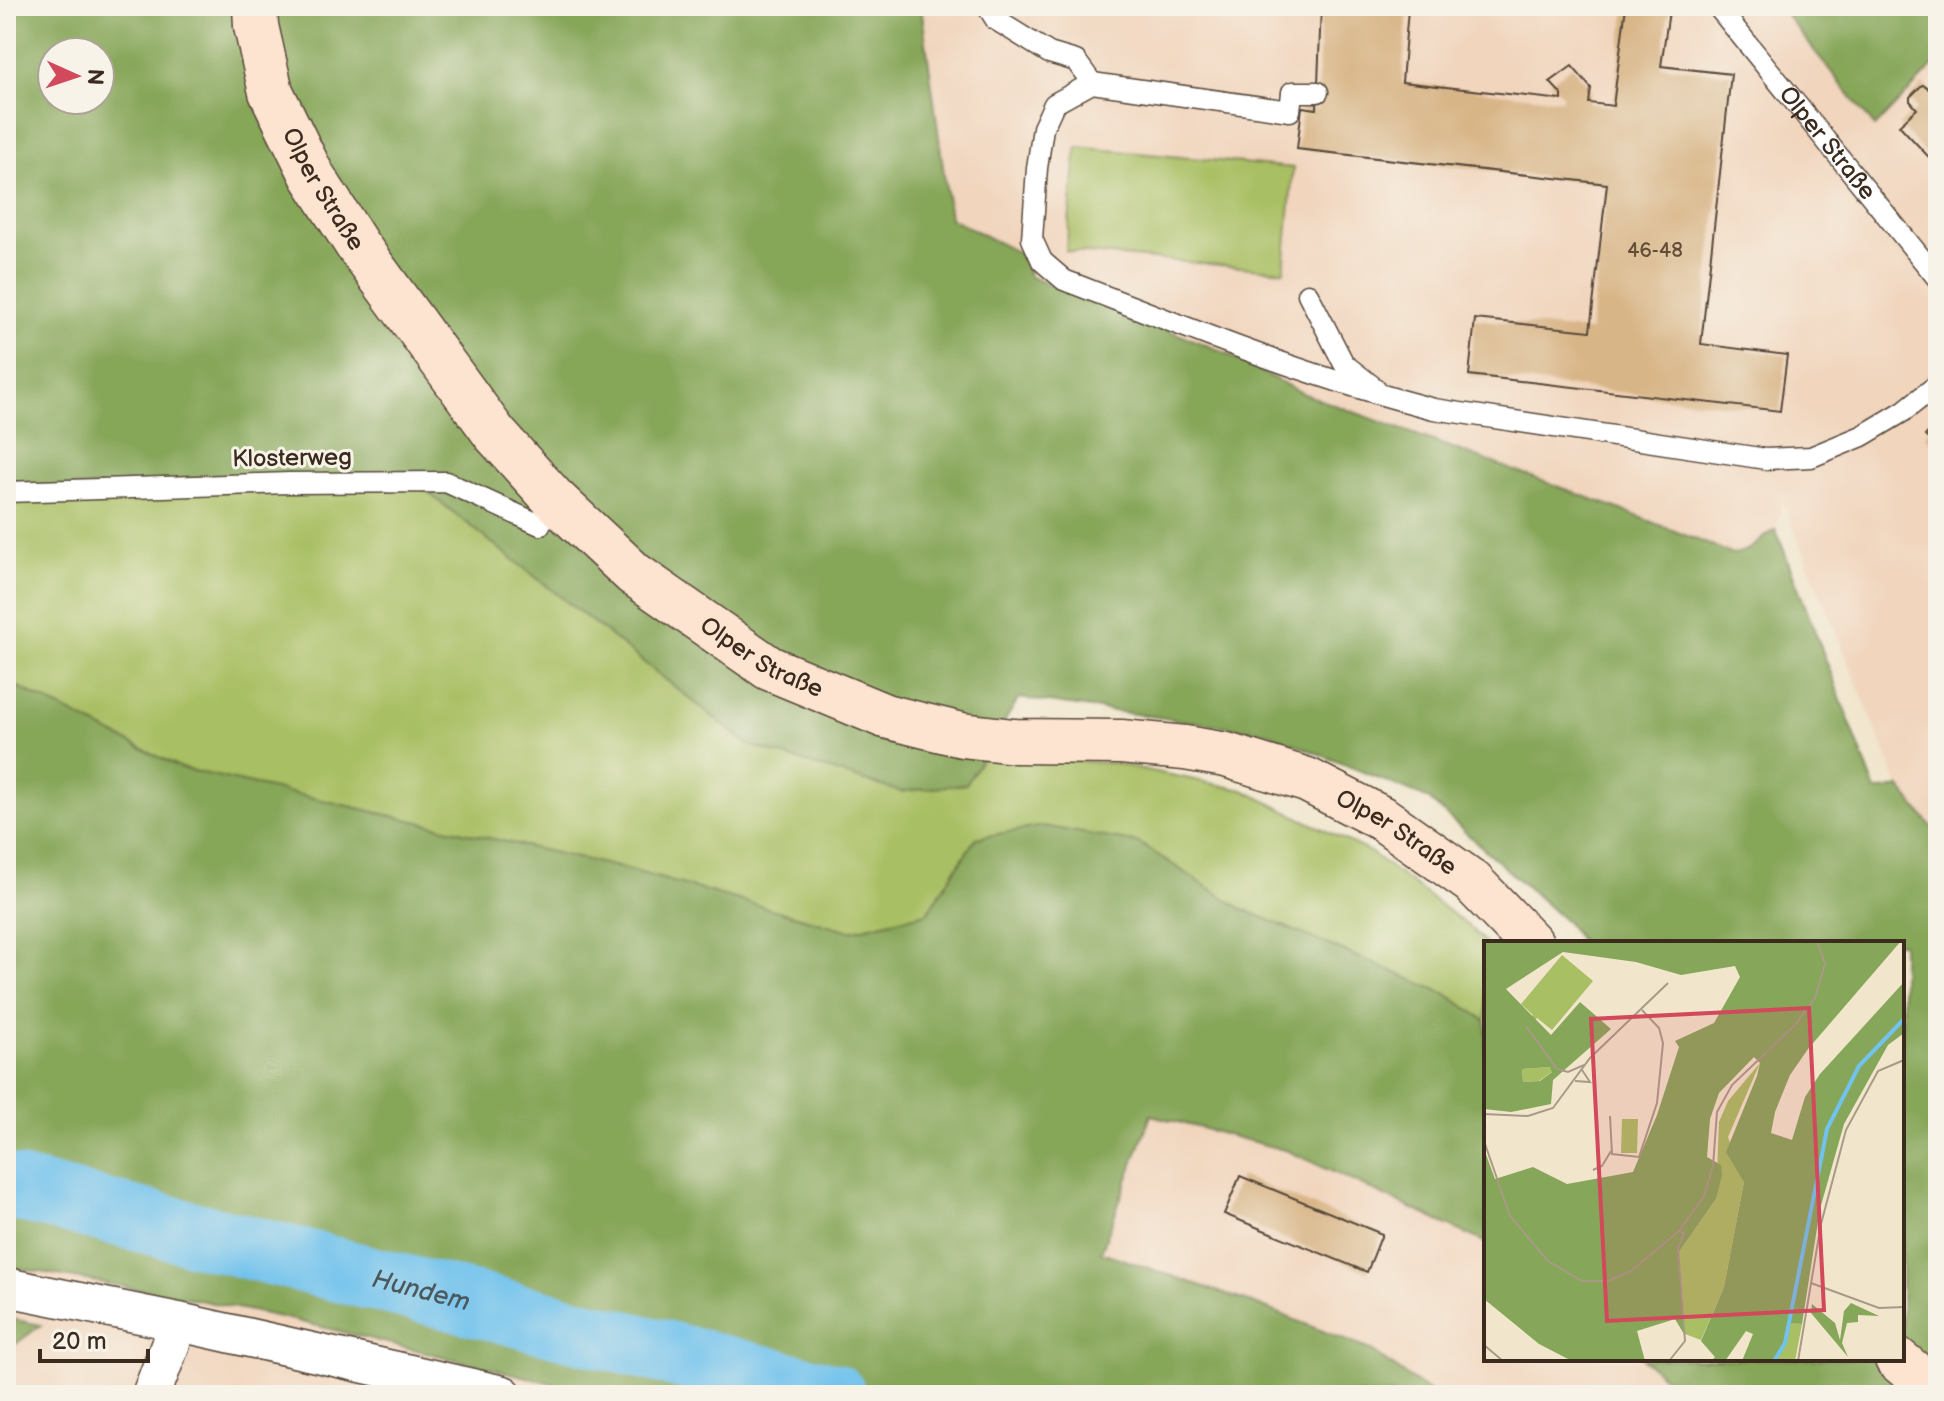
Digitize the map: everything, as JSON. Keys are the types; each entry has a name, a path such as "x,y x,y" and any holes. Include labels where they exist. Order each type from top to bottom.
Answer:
{"main road":[{"name":"Olper Straße","path":"255,6 256,26 271,92 312,175 357,245 495,434 553,498 634,574 769,668 885,716 962,735 1014,741 1121,742 1185,748 1239,759 1307,780 1383,819 1472,882 1529,941"},
{"path":"1899,1361 1938,1393"}],"street":[{"path":"6,1287 179,1322 503,1395"},
{"path":"151,1395 179,1322"}],"lane":[{"path":"987,6 996,20 1049,53 1076,61 1092,83"},
{"name":"Olper Straße","path":"1717,6 1938,279"},
{"path":"1318,92 1292,92 1290,111 1092,83 1054,104 1043,128 1032,239 1042,261 1064,280 1292,368 1385,397 1434,409 1766,459 1811,457 1862,436 1904,411 1938,384"},
{"path":"1308,294 1344,364 1385,397"},
{"name":"Klosterweg","path":"6,492 289,483 446,482 540,525 553,498"}],"shaded area":[{"path":"921,6 1779,6 1875,127 1938,61 1938,834 1899,787 1782,500 1776,530 1765,535 1751,551 1733,555 1611,506 1302,393 1219,350 1030,277 1019,253 950,218"},
{"path":"1151,1115 1288,1151 1484,1242 1484,1361 1645,1361 1685,1395 1434,1395 1370,1350 1255,1304 1101,1252"},
{"path":"6,1266 289,1319 601,1395 6,1395"}],"green space":[{"path":"6,6 921,6 950,218 1019,253 1030,277 1219,350 1302,393 1733,554 1752,547 1776,530 1876,791 1899,787 1938,834 1938,1395 1685,1395 1645,1361 1904,1361 1904,941 1580,941 1567,923 1427,798 1265,732 1019,698 966,784 901,792 749,745 420,486 6,487"},
{"path":"1779,6 1938,6 1938,61 1875,127"},
{"path":"1077,147 1293,168 1284,271 1066,251"},
{"path":"420,486 749,745 1113,763 1243,790 1370,852 1471,928 1484,942 1484,1020 1446,994 1240,908 1139,843 976,838 927,913 850,931 630,870 181,768 6,681 6,497"},
{"path":"6,681 181,768 630,870 850,931 927,913 976,838 1043,826 1139,843 1240,908 1446,994 1484,1020 1484,1242 1288,1151 1151,1115 1101,1252 1255,1304 1370,1350 1434,1395 601,1395 289,1319 6,1266"},
{"path":"6,1318 41,1325 6,1351"}],"building":[{"path":"1162,6 1207,6 1206,10 1162,9"},
{"path":"1244,6 1288,6 1288,11 1244,11"},
{"path":"1321,6 1415,6 1414,10 1408,9 1402,82 1562,100 1562,95 1550,82 1572,66 1591,88 1589,103 1613,106 1626,6 1669,11 1661,66 1731,74 1701,344 1787,355 1780,411 1469,375 1475,319 1590,331 1607,184 1297,149 1302,107 1317,109"},
{"path":"1922,85 1933,94 1938,89 1938,167 1899,125 1917,109 1910,97"},
{"path":"1938,422 1938,448 1925,436"},
{"path":"1240,1176 1382,1234 1367,1272 1224,1214"}],"waterway":[{"name":"Hundem","path":"6,1186 834,1395"}]}
